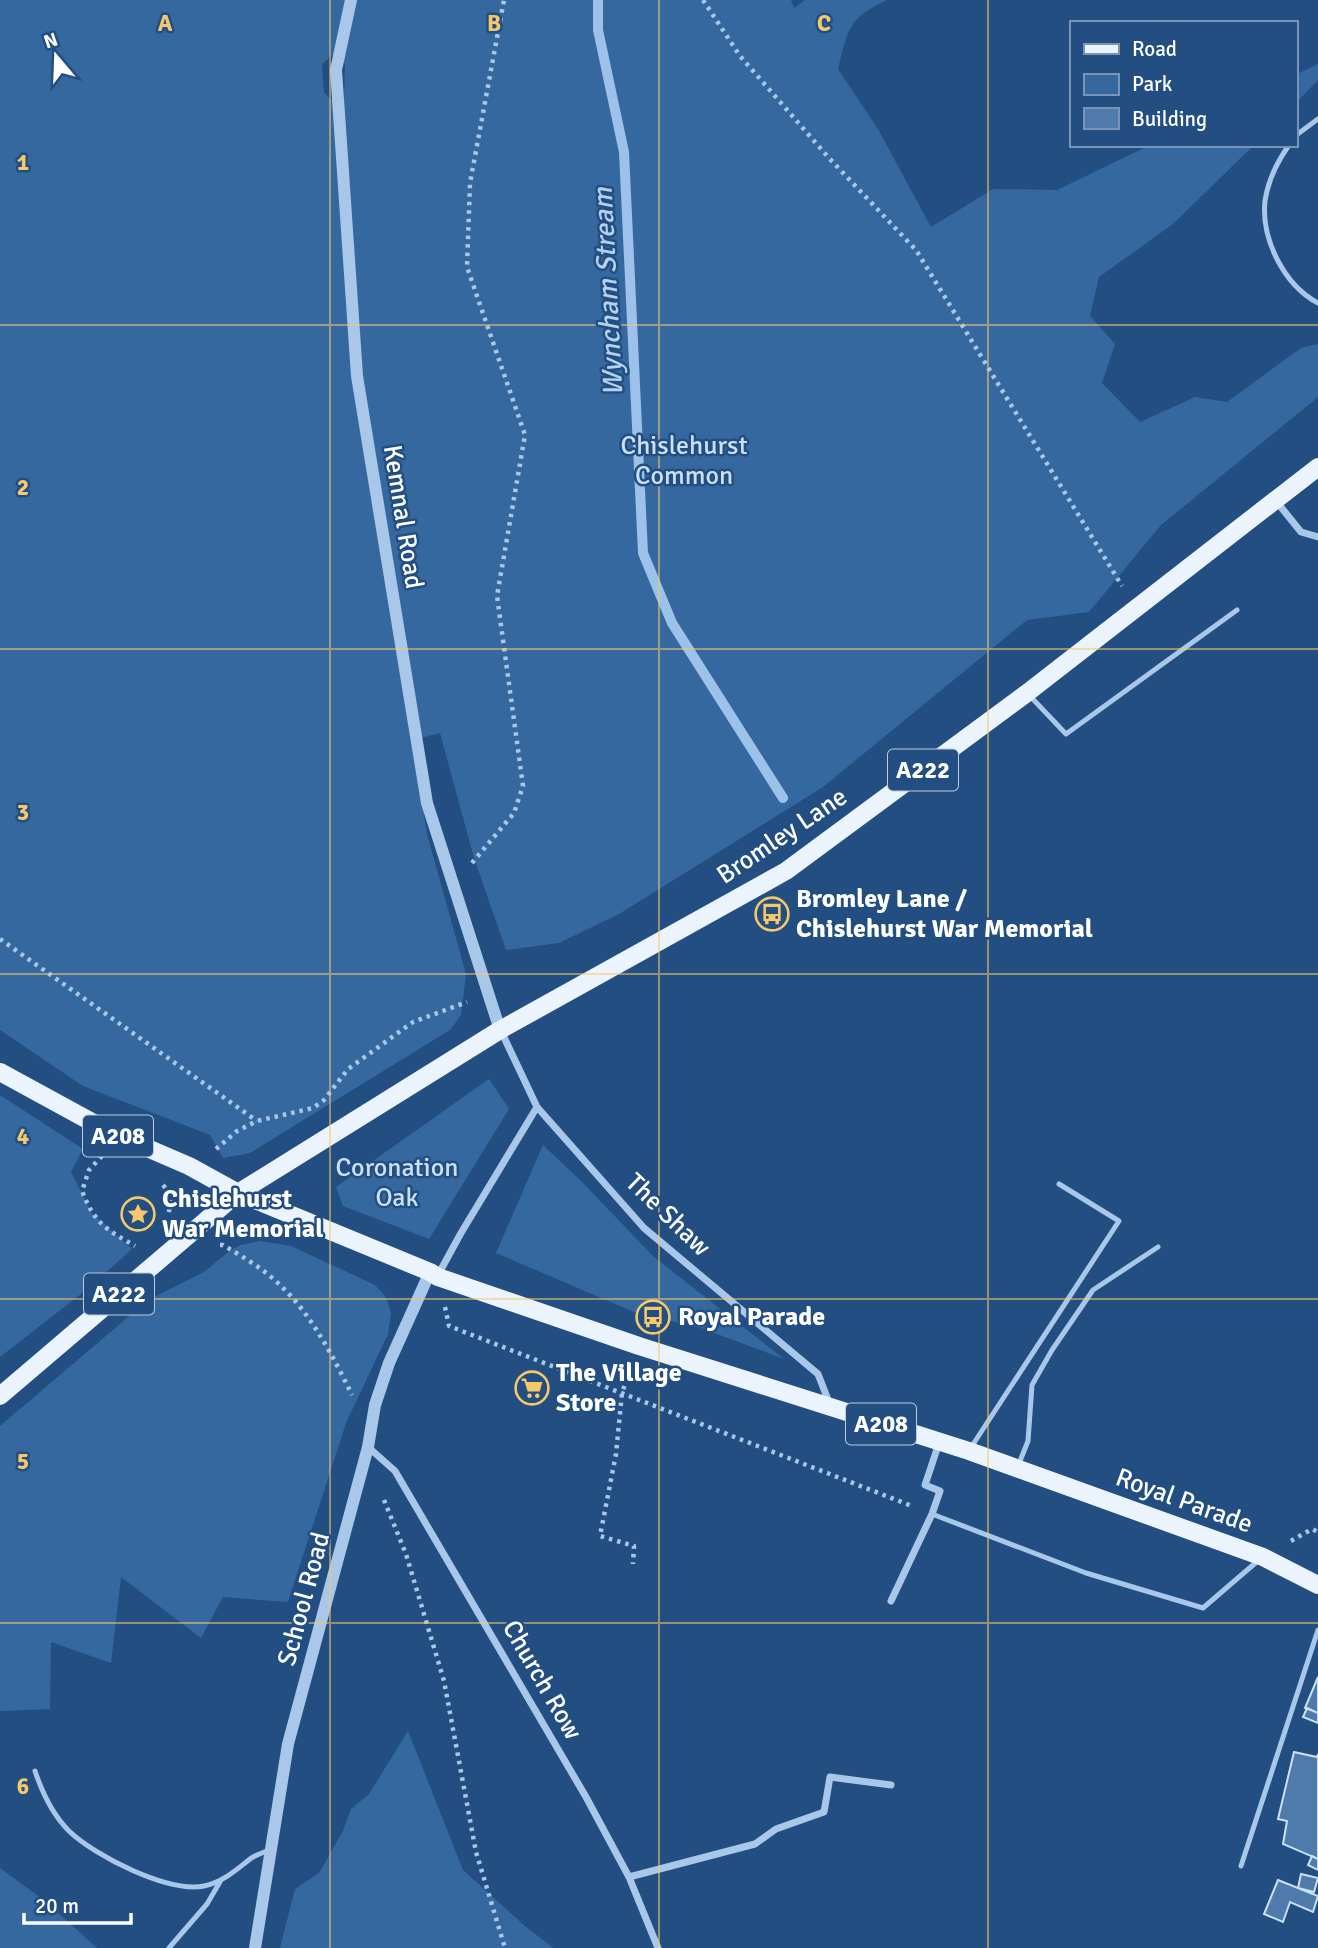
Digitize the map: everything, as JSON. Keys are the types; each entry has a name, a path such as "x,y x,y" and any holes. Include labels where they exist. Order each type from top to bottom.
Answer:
{"main road":[{"name":"Bromley Lane","path":"238,1193 500,1030 786,872 1027,693 1318,467"},
{"name":"A208","path":"0,1072 110,1132 189,1166 238,1193"},
{"name":"A222","path":"0,1396 238,1193"},
{"name":"Royal Parade","path":"238,1193 434,1274 639,1346 969,1451 1263,1558 1318,1585"}],"street":[{"name":"Kemnal Road","path":"351,0 336,70 357,376 427,803 500,1030"},
{"path":"1275,500 1301,532 1318,537"},
{"name":"The Shaw","path":"500,1030 537,1107 644,1228 818,1374 832,1408"},
{"path":"434,1274 537,1107"},
{"name":"School Road","path":"255,1948 288,1744 368,1447 375,1405 389,1363 434,1274"},
{"path":"891,1601 940,1491 925,1485 939,1442"},
{"name":"Church Row","path":"368,1447 395,1471 586,1797 629,1877 658,1948"},
{"path":"629,1877 755,1844 776,1829 824,1812 830,1777 891,1785"}],"lane":[{"path":"1297,135 1318,119"},
{"path":"1288,147 1275,166 1265,201 1268,237 1283,271 1308,298 1318,303"},
{"path":"1027,693 1066,734 1237,610"},
{"path":"969,1451 1119,1222 1059,1184"},
{"path":"1016,1469 1028,1441 1032,1385 1052,1350 1093,1290 1158,1247"},
{"path":"932,1514 1086,1573 1203,1608 1263,1558"},
{"path":"1241,1866 1318,1630"},
{"path":"35,1771 54,1812 68,1830 110,1859 160,1882 186,1887 205,1886 236,1871 252,1857 272,1849"},
{"path":"169,1948 207,1904 221,1880"}],"path":[{"path":"453,885 514,813 523,786 498,596 525,435 467,267 470,183 504,0"},
{"path":"703,0 749,66 828,158 916,250 1136,608"},
{"path":"0,939 257,1121"},
{"path":"167,1219 171,1206 169,1191 160,1182 224,1144 237,1131 257,1121 313,1108 324,1100 348,1069 413,1022 489,994"},
{"path":"110,1132 102,1156 89,1170 82,1191 88,1206 102,1226 135,1246 172,1249 223,1245 254,1265 282,1286 309,1319 338,1366 354,1399"},
{"path":"102,1156 112,1160"},
{"path":"434,1274 449,1326 932,1514"},
{"path":"633,1564 634,1546 600,1536 616,1454 622,1392 639,1346"},
{"path":"382,1496 406,1555 444,1681 476,1852 505,1948"}],"green space":[{"name":"Chislehurst Common","path":"0,0 791,0 794,8 805,0 887,0 864,13 852,27 838,69 878,129 931,227 993,189 1057,190 1146,147 1252,147 1173,224 1099,277 1090,316 1115,344 1102,383 1140,422 1195,397 1227,402 1301,348 1318,344 1318,397 1161,525 1089,612 1027,620 823,787 619,914 559,943 506,950 474,858 440,733 412,740 427,834 466,974 461,1015 450,1030 250,1153 223,1158 210,1135 83,1086 0,1030","holes":["332,55 345,64 344,100 330,99 324,92 322,64"]},
{"path":"1318,64 1318,80 1297,102 1297,74"},
{"name":"Coronation Oak","path":"489,1079 509,1109 429,1239 343,1206 336,1187"},
{"path":"0,1095 83,1149 71,1172 92,1213 132,1249 86,1290 0,1357"},
{"path":"543,1145 653,1256 784,1359 701,1328 634,1312 496,1253"},
{"path":"260,1241 291,1246 375,1285 386,1297 391,1313 388,1334 346,1423 288,1602 223,1597 201,1638 121,1577 111,1663 51,1642 50,1709 0,1711 0,1426 148,1300 204,1272 231,1250"},
{"path":"408,1731 463,1870 553,1948 280,1948 295,1889 319,1873 343,1831 351,1809 369,1794"},
{"path":"0,1868 45,1901 97,1948 0,1948"}],"building":[{"path":"1318,1677 1318,1713 1305,1708"},
{"path":"1307,1708 1318,1713 1318,1723 1303,1717"},
{"path":"1294,1752 1317,1757 1318,1754 1318,1859 1283,1844 1287,1821 1278,1819"},
{"path":"1312,1856 1318,1859 1318,1870 1308,1865"},
{"path":"1301,1874 1318,1878 1314,1892 1298,1888"},
{"path":"1278,1880 1318,1896 1313,1912 1290,1902 1283,1922 1264,1914"}],"waterway":[{"name":"Wyncham Stream","path":"598,0 598,30 624,152 643,553 672,623 783,798"}],"place":[{"name":"Bromley Lane / Chislehurst War Memorial","path":"772,914"},
{"name":"Chislehurst War Memorial","path":"138,1214"},
{"name":"Royal Parade","path":"653,1317"},
{"name":"The Village Store","path":"532,1388"}]}
